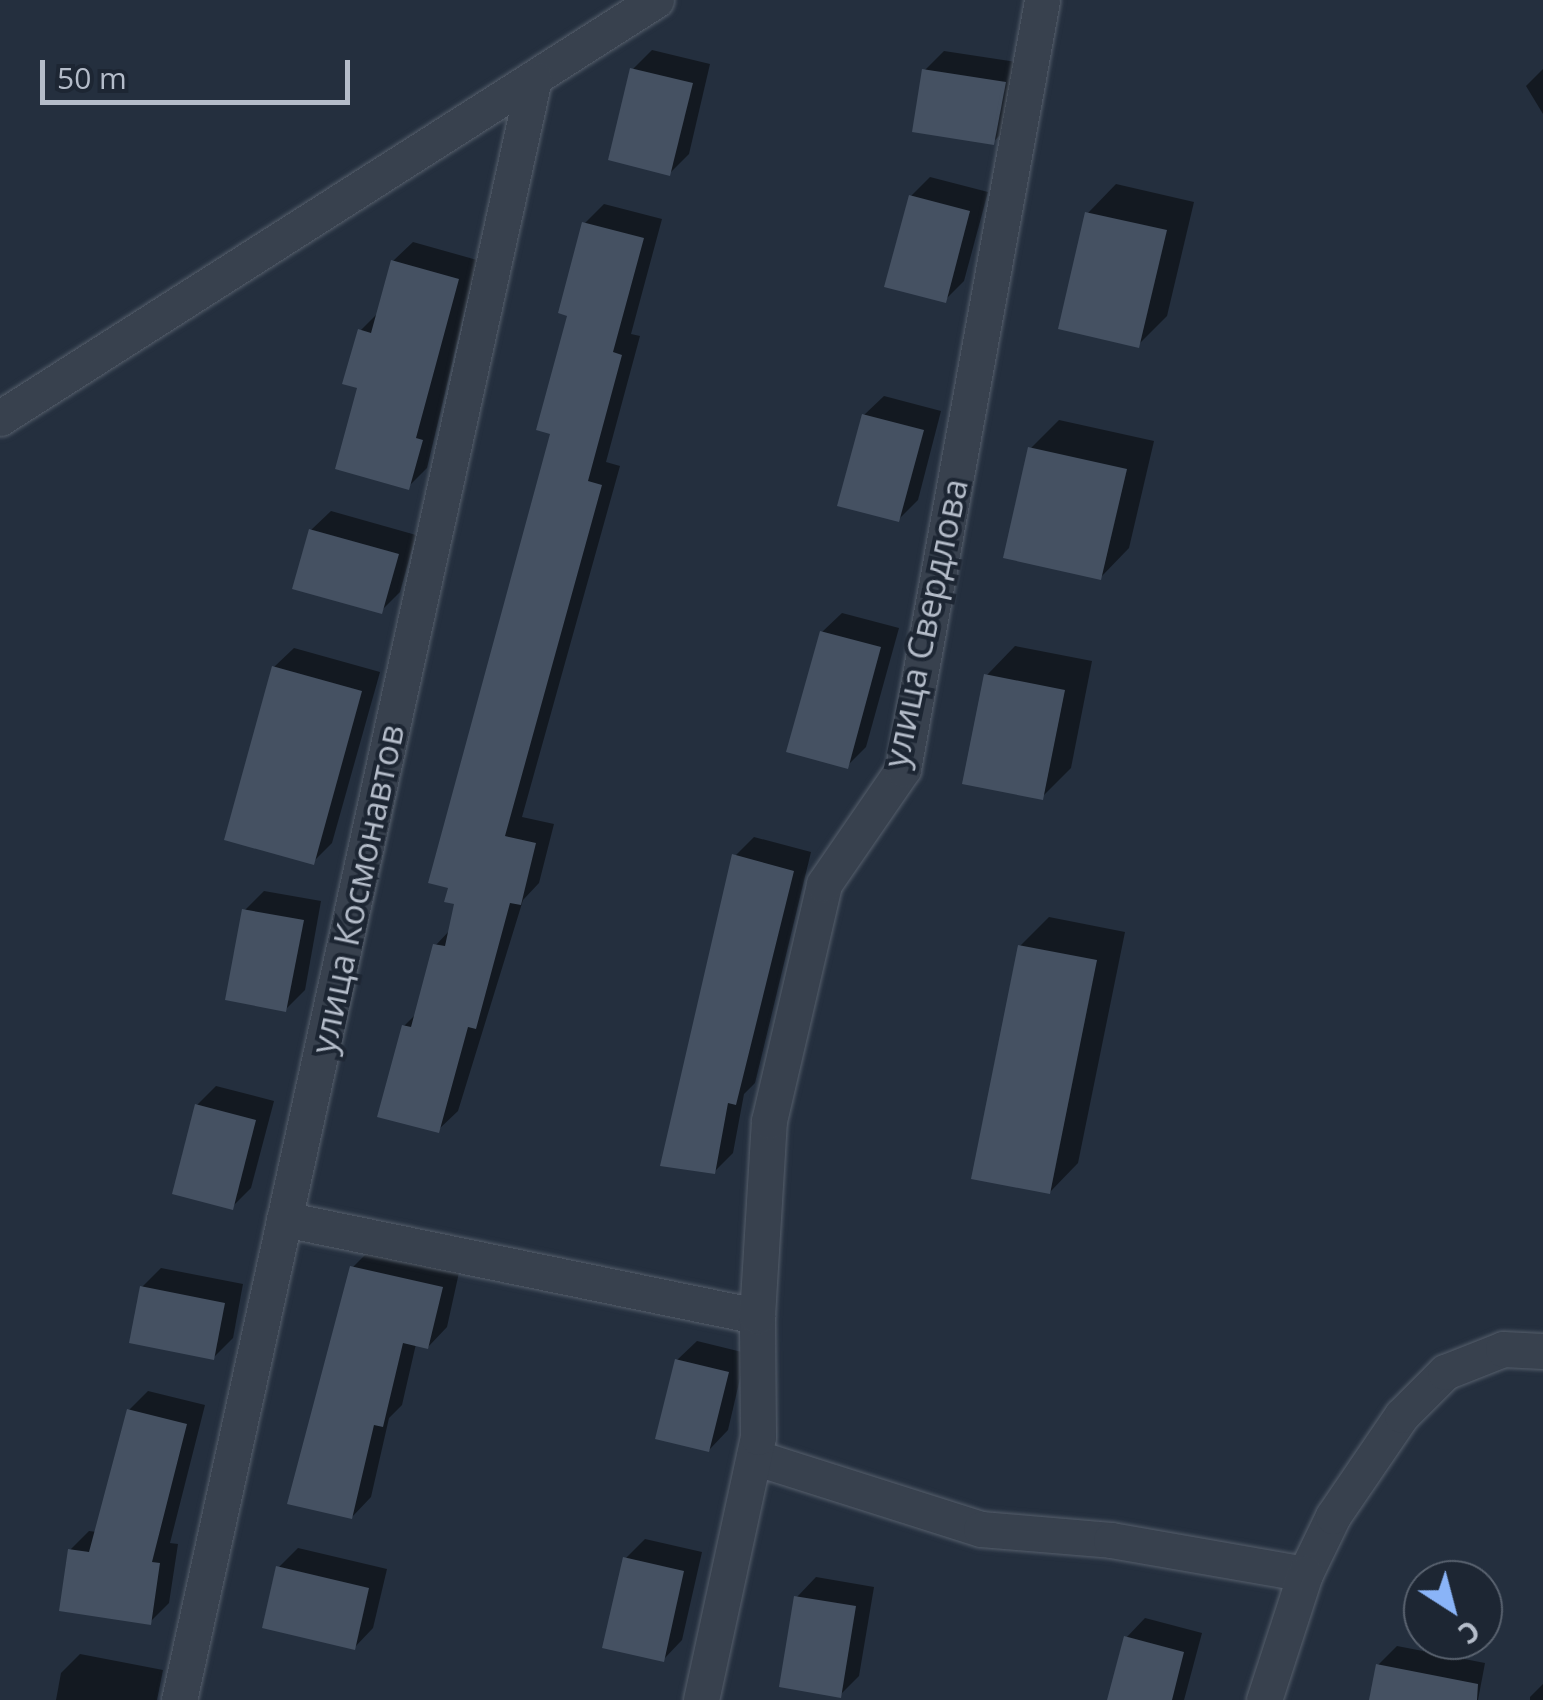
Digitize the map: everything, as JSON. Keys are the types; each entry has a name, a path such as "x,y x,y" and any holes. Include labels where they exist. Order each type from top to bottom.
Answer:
{"street":[{"path":"0,418 656,0"},
{"name":"улица Свердлова","path":"701,1700 754,1457 768,1121 824,884 903,769 1042,0"},
{"name":"улица Космонавтов","path":"180,1700 534,78"},
{"path":"284,1219 757,1316"},
{"path":"1264,1700 1305,1574 1333,1516 1402,1414 1445,1372 1503,1348 1543,1351"},
{"path":"754,1457 981,1528 1110,1540 1305,1574"}],"building":[{"path":"630,68 693,83 670,176 608,160"},
{"path":"922,69 1006,82 994,145 912,132"},
{"path":"909,195 970,211 946,303 884,287"},
{"path":"1085,212 1167,230 1139,348 1058,329"},
{"path":"582,222 644,238 613,352 622,355 588,481 602,485 505,836 536,843 521,905 510,903 476,1029 468,1027 439,1133 377,1117 402,1025 411,1027 433,944 445,946 454,904 444,902 448,888 428,883 550,434 536,430 567,316 558,313"},
{"path":"391,260 459,279 416,438 423,440 409,490 335,469 357,388 342,384 358,329 371,333"},
{"path":"862,414 924,430 899,522 837,506"},
{"path":"1028,447 1127,469 1101,580 1003,558"},
{"path":"309,529 399,554 382,614 292,589"},
{"path":"820,631 881,647 848,769 786,752"},
{"path":"272,666 362,691 314,865 224,840"},
{"path":"984,674 1065,690 1043,800 962,784"},
{"path":"732,854 794,871 736,1105 728,1103 715,1174 660,1166"},
{"path":"242,909 304,920 286,1012 225,1000"},
{"path":"1018,945 1097,960 1050,1194 971,1179"},
{"path":"195,1104 256,1120 233,1210 172,1194"},
{"path":"350,1266 443,1287 428,1349 403,1343 383,1427 374,1425 352,1519 287,1504"},
{"path":"140,1286 225,1303 214,1360 129,1343"},
{"path":"675,1359 729,1372 709,1452 655,1439"},
{"path":"127,1409 187,1424 152,1562 160,1563 151,1625 59,1611 68,1549 89,1552"},
{"path":"623,1557 684,1571 664,1662 602,1648"},
{"path":"276,1566 369,1588 355,1650 262,1628"},
{"path":"794,1596 856,1606 841,1698 779,1687"},
{"path":"1124,1636 1184,1652 1172,1700 1107,1700"},
{"path":"1376,1664 1478,1684 1477,1700 1369,1700"}]}
